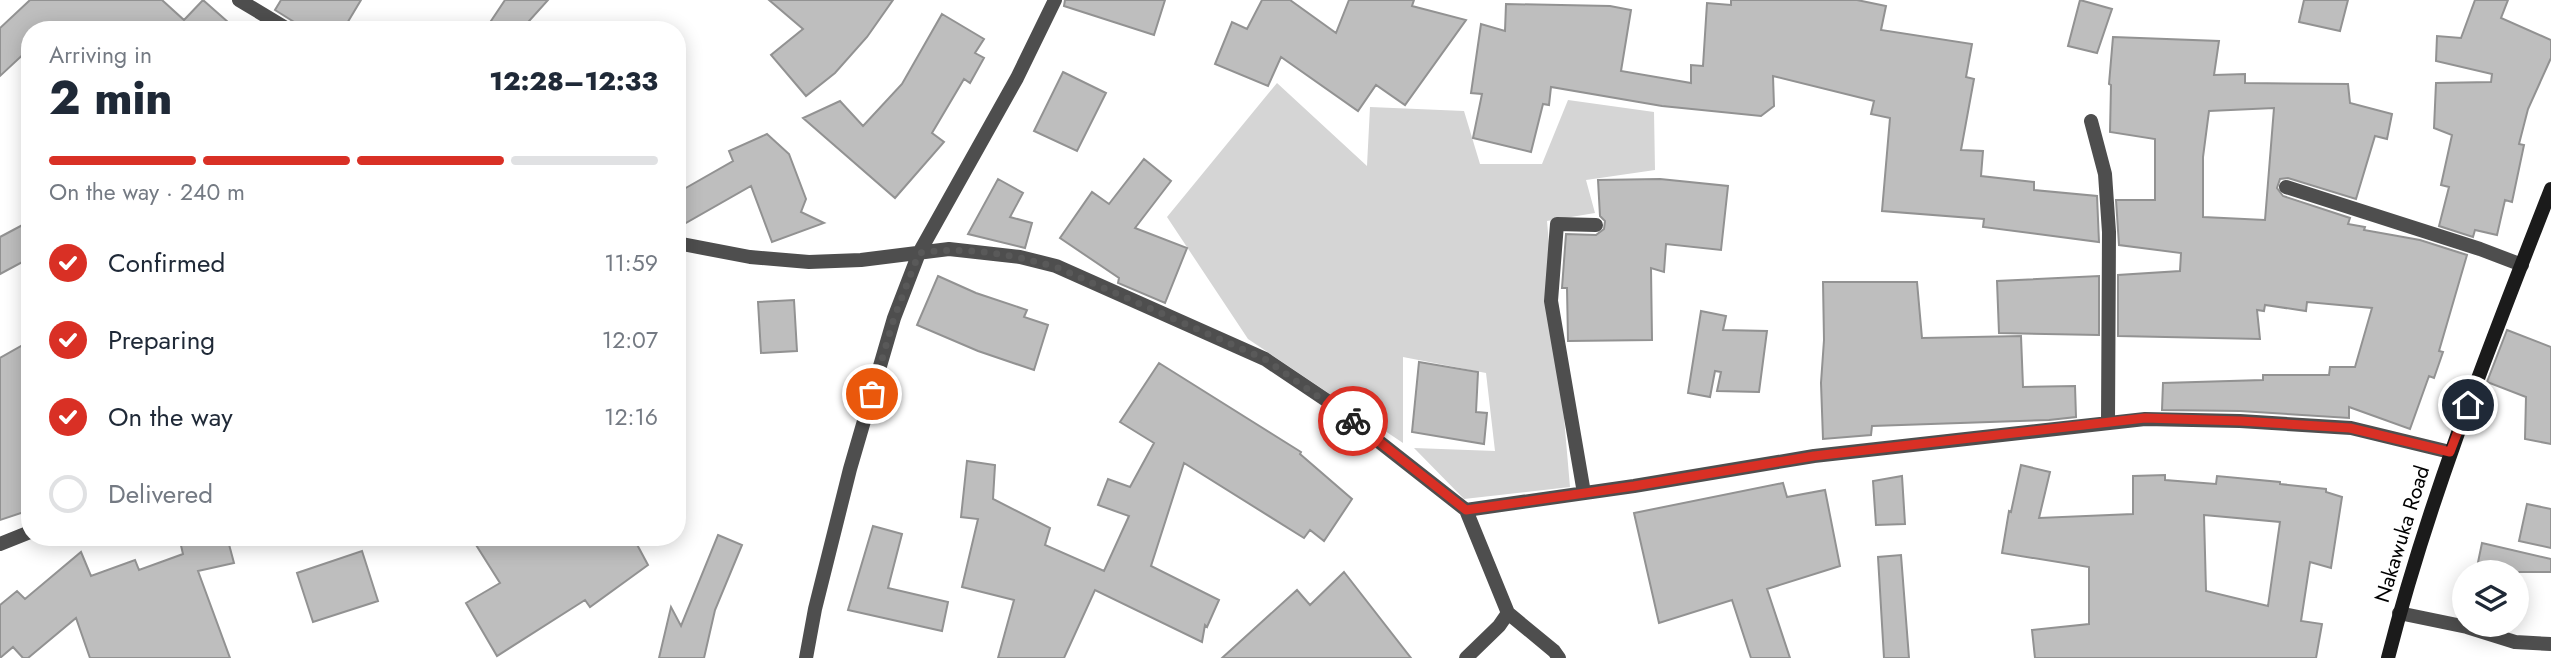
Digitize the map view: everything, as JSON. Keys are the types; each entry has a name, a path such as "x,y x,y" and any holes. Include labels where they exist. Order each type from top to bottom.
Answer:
{"main road":[{"name":"Nakawuka Road","path":"2388,658 2399,613 2450,452 2551,189"}],"street":[{"path":"239,0 274,21"},
{"path":"806,658 814,609 850,469 894,318 919,253 1017,79 1055,0"},
{"path":"2091,121 2105,174 2109,232 2108,423"},
{"path":"2286,187 2480,248 2522,265"},
{"path":"1584,493 1552,301 1557,224 1596,225"},
{"path":"686,245 750,257 809,262 861,260 949,249 1020,257 1056,267 1265,359 1326,400 1466,510 1508,613 1559,658"},
{"path":"1466,510 1814,456 2145,418 2350,428 2450,452"},
{"path":"1,540 21,534"},
{"path":"1466,658 1499,626 1508,613"},
{"path":"2399,613 2467,627 2515,642 2551,644"}],"shaded area":[{"path":"1277,83 1367,166 1370,107 1464,111 1480,164 1542,164 1568,100 1654,112 1655,170 1586,180 1595,213 1547,221 1570,487 1464,499 1414,448 1495,451 1486,373 1403,357 1403,443 1248,339 1167,217"}],"building":[{"path":"30,0 162,0 184,20 203,0 227,21 21,21 21,56 0,76 0,28"},
{"path":"281,0 361,0 348,21 292,21 275,10"},
{"path":"505,0 548,0 529,21 491,21"},
{"path":"769,0 893,0 867,37 835,73 806,96 771,55 803,29"},
{"path":"1065,0 1165,0 1154,35 1064,6"},
{"path":"1262,0 1290,0 1336,33 1349,0 1414,0 1412,6 1466,20 1405,105 1376,85 1358,111 1281,57 1268,86 1215,64 1232,22 1247,29"},
{"path":"1731,0 1857,0 1886,6 1881,30 1972,44 1966,77 1974,79 1961,150 1983,151 1981,176 2034,182 2034,190 2097,196 2099,242 1983,227 1984,219 1882,211 1890,118 1871,114 1874,101 1773,76 1774,106 1761,116 1662,106 1551,87 1549,105 1543,104 1531,152 1473,138 1482,94 1471,93 1481,24 1505,31 1506,4 1610,6 1631,10 1621,71 1691,83 1691,65 1703,66 1707,3 1731,5"},
{"path":"2080,0 2112,9 2097,53 2068,46"},
{"path":"2304,0 2348,0 2340,31 2299,22"},
{"path":"2475,0 2508,0 2501,18 2551,40 2551,58 2528,109 2519,144 2524,145 2512,202 2505,200 2497,235 2475,230 2473,237 2439,226 2449,187 2441,185 2452,135 2434,128 2436,83 2491,82 2492,74 2436,61 2437,36 2461,38"},
{"path":"942,14 984,39 975,53 984,58 970,83 964,79 932,133 944,142 895,198 803,118 840,101 863,126 902,84"},
{"path":"2113,37 2219,41 2214,75 2245,74 2245,83 2348,84 2350,103 2392,114 2387,139 2375,136 2356,199 2288,178 2280,179 2277,188 2283,196 2350,218 2348,224 2365,227 2364,230 2420,240 2467,255 2439,351 2443,352 2434,378 2429,376 2410,429 2349,407 2349,418 2240,411 2162,410 2163,383 2263,380 2263,375 2329,375 2330,367 2355,367 2372,308 2307,302 2306,311 2265,305 2264,311 2257,310 2260,339 2118,336 2118,275 2180,271 2181,253 2119,245 2116,200 2155,200 2155,139 2110,132 2109,84","holes":["2274,108 2265,220 2203,217 2203,157 2209,111"]},
{"path":"1063,72 1106,93 1077,151 1034,131"},
{"path":"767,134 789,154 806,199 801,212 824,223 772,242 751,186 686,223 686,188 733,161 729,151"},
{"path":"1144,159 1171,181 1135,228 1187,248 1165,303 1118,283 1119,278 1060,238 1092,192 1109,204"},
{"path":"998,179 1023,193 1010,217 1032,223 1025,248 968,234"},
{"path":"1660,179 1728,186 1721,250 1666,244 1664,272 1651,268 1652,340 1568,341 1567,288 1562,288 1566,234 1596,235 1604,229 1605,221 1600,216 1598,180"},
{"path":"21,226 21,263 0,274 0,237"},
{"path":"938,276 976,293 1027,310 1024,317 1048,325 1034,370 978,351 917,325"},
{"path":"2099,276 2099,335 1999,333 1997,281"},
{"path":"1823,282 1917,282 1922,338 2021,336 2023,387 2075,386 2076,417 1872,426 1871,435 1823,439"},
{"path":"794,300 797,351 761,353 758,302"},
{"path":"1701,311 1726,316 1723,330 1767,331 1759,392 1717,391 1721,372 1715,371 1710,397 1688,393"},
{"path":"2507,330 2551,347 2551,444 2525,439 2526,397 2487,382"},
{"path":"21,346 21,513 0,520 0,358"},
{"path":"1419,362 1478,372 1476,412 1487,413 1484,444 1412,432"},
{"path":"1159,363 1301,452 1300,454 1352,499 1324,541 1310,530 1304,538 1184,463 1151,566 1219,600 1207,627 1205,625 1202,642 1095,590 1064,658 998,658 1014,600 962,587 978,519 961,517 967,461 995,465 993,499 1050,528 1045,545 1104,571 1129,516 1098,505 1108,479 1130,487 1154,443 1120,422"},
{"path":"2021,465 2050,472 2039,518 2133,514 2133,476 2165,475 2165,480 2216,484 2217,476 2326,489 2326,492 2342,497 2331,568 2310,562 2301,621 2322,624 2316,658 2035,658 2032,630 2089,624 2089,567 2002,553 2009,511 2011,512","holes":["2204,515 2280,522 2268,606 2206,591"]},
{"path":"1902,476 1905,524 1876,525 1873,481"},
{"path":"1783,483 1787,497 1825,490 1840,566 1767,589 1790,658 1751,658 1732,600 1659,623 1634,513"},
{"path":"2527,504 2551,509 2551,548 2519,541"},
{"path":"873,526 902,534 888,588 948,602 942,631 848,610"},
{"path":"718,535 742,545 715,610 704,658 659,658 671,607 681,626"},
{"path":"2482,543 2551,559 2551,572 2529,572 2529,560 2478,560"},
{"path":"181,546 229,546 234,563 198,571 230,658 90,658 76,618 28,658 23,658 13,647 0,658 0,605 17,591 25,599 81,552 91,576 135,560 139,570 183,554"},
{"path":"477,546 638,546 648,565 590,607 585,600 497,656 466,603 500,583"},
{"path":"362,551 378,601 313,622 297,573"},
{"path":"1901,555 1909,658 1884,658 1878,557"},
{"path":"1344,572 1411,658 1222,658 1297,590 1310,605"}],"way so far":[{"path":"872,394 894,318 919,253 949,249 1020,257 1056,267 1265,359 1353,421"}],"route":[{"path":"1353,421 1466,510 1814,456 2145,418 2350,428 2450,452 2468,405"}]}
